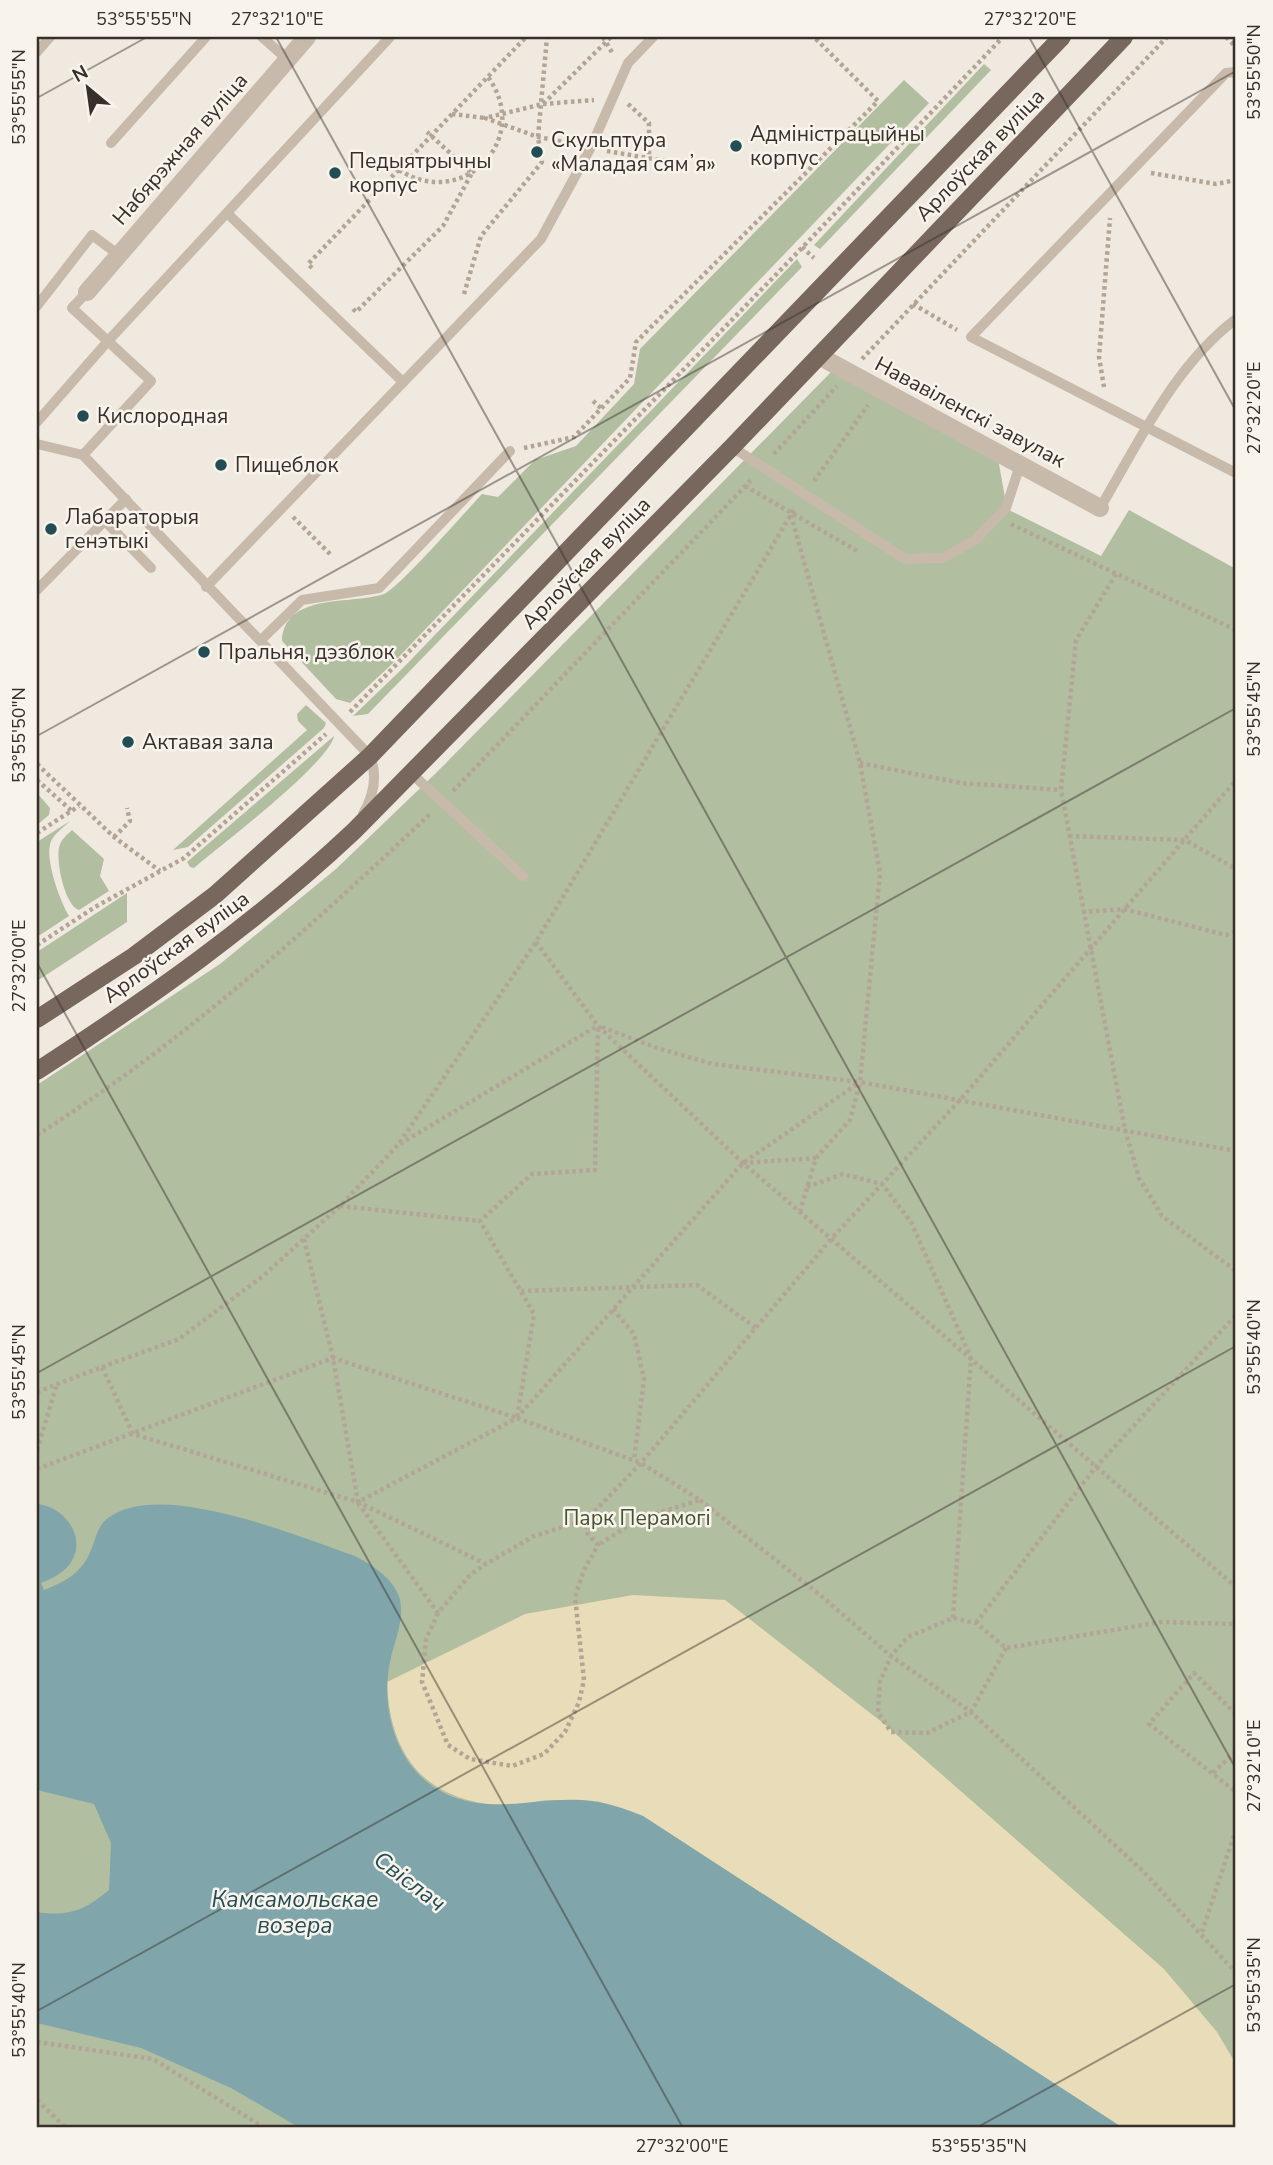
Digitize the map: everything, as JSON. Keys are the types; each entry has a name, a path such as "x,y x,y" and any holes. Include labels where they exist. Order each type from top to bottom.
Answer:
{"main road":[{"name":"Арлоўская вуліца","path":"37,1019 134,956 215,895 370,756 1062,37"},
{"name":"Арлоўская вуліца","path":"37,1070 170,984 297,885 354,831 732,447 1124,37"}],"street":[{"name":"Набярэжная вуліца","path":"87,292 307,37"},
{"name":"Нававіленскі завулак","path":"819,356 1100,508"}],"lane":[{"path":"37,52 50,37"},
{"path":"111,143 206,37"},
{"path":"261,37 287,59"},
{"path":"37,422 108,341 390,37"},
{"path":"206,587 541,239 591,147 628,63 653,37"},
{"path":"1236,72 1226,73 971,337 1236,473"},
{"path":"228,214 403,382"},
{"path":"37,306 92,234 119,255"},
{"path":"83,454 151,381 72,308 87,292"},
{"path":"1100,508 1182,373 1215,335 1236,319"},
{"path":"37,444 83,454 206,587 262,639 370,756 377,772 369,804 354,831"},
{"path":"732,447 803,496 905,559 943,558 975,540 1006,508 1020,465"},
{"path":"262,639 302,600 379,588 510,451"},
{"path":"37,590 126,499"},
{"path":"105,521 151,568"},
{"path":"412,774 523,876"}],"path":[{"path":"318,274 308,264 399,170 429,134 452,114 526,37"},
{"path":"461,303 481,236 542,162 538,137 547,37"},
{"path":"543,104 611,37"},
{"path":"510,451 574,437 630,378 636,342 878,101 814,37"},
{"path":"37,945 184,858 340,722 1003,37"},
{"path":"37,1135 176,1039 250,979 443,802 745,486 912,304 1167,37"},
{"path":"1226,37 1236,47"},
{"path":"356,312 443,226 472,173 492,152 503,115 500,99 488,77"},
{"path":"485,118 543,104 622,99 649,123 649,156"},
{"path":"452,114 485,118 538,137 682,164"},
{"path":"429,134 472,173"},
{"path":"399,170 416,179 435,182 454,180 472,173"},
{"path":"1133,170 1216,184 1236,180"},
{"path":"1108,409 1099,357 1111,193"},
{"path":"802,247 814,258"},
{"path":"346,302 366,321"},
{"path":"912,304 971,337"},
{"path":"884,324 890,329"},
{"path":"37,1392 179,1339 262,1276 340,1206 398,1145 536,942 791,514 879,389"},
{"path":"593,401 601,408"},
{"path":"745,486 861,554"},
{"path":"791,514 860,763 880,873 860,1082 850,1120 816,1158 800,1211"},
{"path":"1007,522 1236,630"},
{"path":"1116,574 1076,640 1061,790 1082,912 1125,1130 1139,1178 1162,1216 1236,1271"},
{"path":"860,763 961,783 1061,790"},
{"path":"37,764 114,837 160,871"},
{"path":"37,780 73,812"},
{"path":"700,1500 639,1519 598,1545 584,1570 575,1597 584,1680 579,1702 565,1732 544,1754 512,1766 470,1759 448,1745 422,1682 426,1639 438,1613 470,1575 486,1564 534,1536 586,1520 641,1463 832,1238 961,1099 1236,780"},
{"path":"37,833 79,806"},
{"path":"114,837 130,821 127,808"},
{"path":"1069,836 1185,840 1236,869"},
{"path":"1082,912 1124,909 1226,935 1236,931"},
{"path":"536,942 598,1026 743,1163 1236,1587"},
{"path":"598,1026 657,1048 713,1064 860,1082 1236,1151"},
{"path":"398,1145 598,1026"},
{"path":"340,1206 480,1221 532,1174 595,1170 598,1026"},
{"path":"358,1502 517,1418 743,1163 860,1082"},
{"path":"743,1163 816,1158"},
{"path":"807,1187 843,1174 882,1184 911,1222 971,1358 953,1618"},
{"path":"480,1221 534,1314 517,1418"},
{"path":"304,1238 333,1358 358,1502 438,1613"},
{"path":"521,1291 634,1285 697,1285 756,1328"},
{"path":"613,1308 634,1334 644,1379 634,1460"},
{"path":"976,1623 1095,1468 1236,1315"},
{"path":"37,1469 333,1358 517,1418 634,1460 700,1500 820,1595 891,1656 971,1712 1144,1872 1236,1973"},
{"path":"102,1367 133,1434 358,1502 486,1564"},
{"path":"37,1450 57,1384"},
{"path":"586,1520 587,1533 598,1545"},
{"path":"1006,1648 971,1712 927,1733 891,1732 878,1712 880,1681 891,1656 908,1637 953,1618 976,1623 1006,1648 1161,1622 1236,1624"},
{"path":"1236,1714 1194,1673 1149,1724 1236,1792"},
{"path":"1213,1773 1236,1751"},
{"path":"1202,1933 1236,1829"},
{"path":"1227,1858 1236,1859"},
{"path":"37,2042 153,2059 265,2128"},
{"path":"37,2100 66,2128"}],"green space":[{"path":"984,64 991,70 820,249 814,245"},
{"path":"904,80 929,103 392,664 350,703 336,699 282,641 286,625 294,615 307,607 322,603 384,594 417,564 482,494 498,497 535,460 576,446 634,384 640,349"},
{"path":"797,259 802,267 368,714 353,716 403,668"},
{"name":"Парк Перамогі","path":"837,366 997,453 1007,509 1101,556 1129,510 1236,569 1236,2128 37,2128 37,1085 220,964 336,869 437,772"},
{"path":"306,705 326,723 324,728 188,847 173,850 307,730 298,721 297,714"},
{"path":"334,736 328,748 295,784 194,868 190,867 187,862"},
{"path":"37,793 50,808 49,815 37,825"},
{"path":"70,821 52,838 49,848 54,879 69,916 37,937 37,842"},
{"path":"72,830 104,859 100,876 109,891 79,910 74,907 66,892 58,855 60,845"},
{"path":"127,893 127,922 37,981 37,952"}],"sand":[{"path":"633,1595 725,1600 883,1723 1164,1969 1217,2032 1236,2064 1236,2128 1123,2128 643,1816 553,1800 510,1806 457,1797 437,1787 420,1773 406,1756 396,1735 387,1682 525,1614"}],"water":[{"name":"Камсамольскае возера","path":"37,1504 47,1506 65,1517 75,1535 76,1545 75,1555 69,1565 56,1576 41,1583 44,1590 78,1571 87,1558 99,1529 108,1518 131,1507 161,1504 194,1507 230,1515 300,1536 361,1559 385,1576 398,1594 401,1611 388,1681 390,1719 404,1755 415,1771 429,1784 446,1794 480,1803 582,1800 606,1803 643,1816 1123,2128 300,2128 231,2088 141,2048 37,2023 37,1912 68,1913 92,1903 109,1890 111,1843 94,1804 37,1790"}],"place":[{"name":"Адміністрацыйны корпус","path":"736,146"},
{"name":"Скульптура «Маладая сямʼя»","path":"537,152"},
{"name":"Педыятрычны корпус","path":"335,173"},
{"name":"Кислородная","path":"83,416"},
{"name":"Пищеблок","path":"221,465"},
{"name":"Лабараторыя генэтыкі","path":"51,529"},
{"name":"Пральня, дэзблок","path":"204,652"},
{"name":"Актавая зала","path":"128,742"}],"water label":[{"name":"Свіслач","path":"410,1881"}]}
